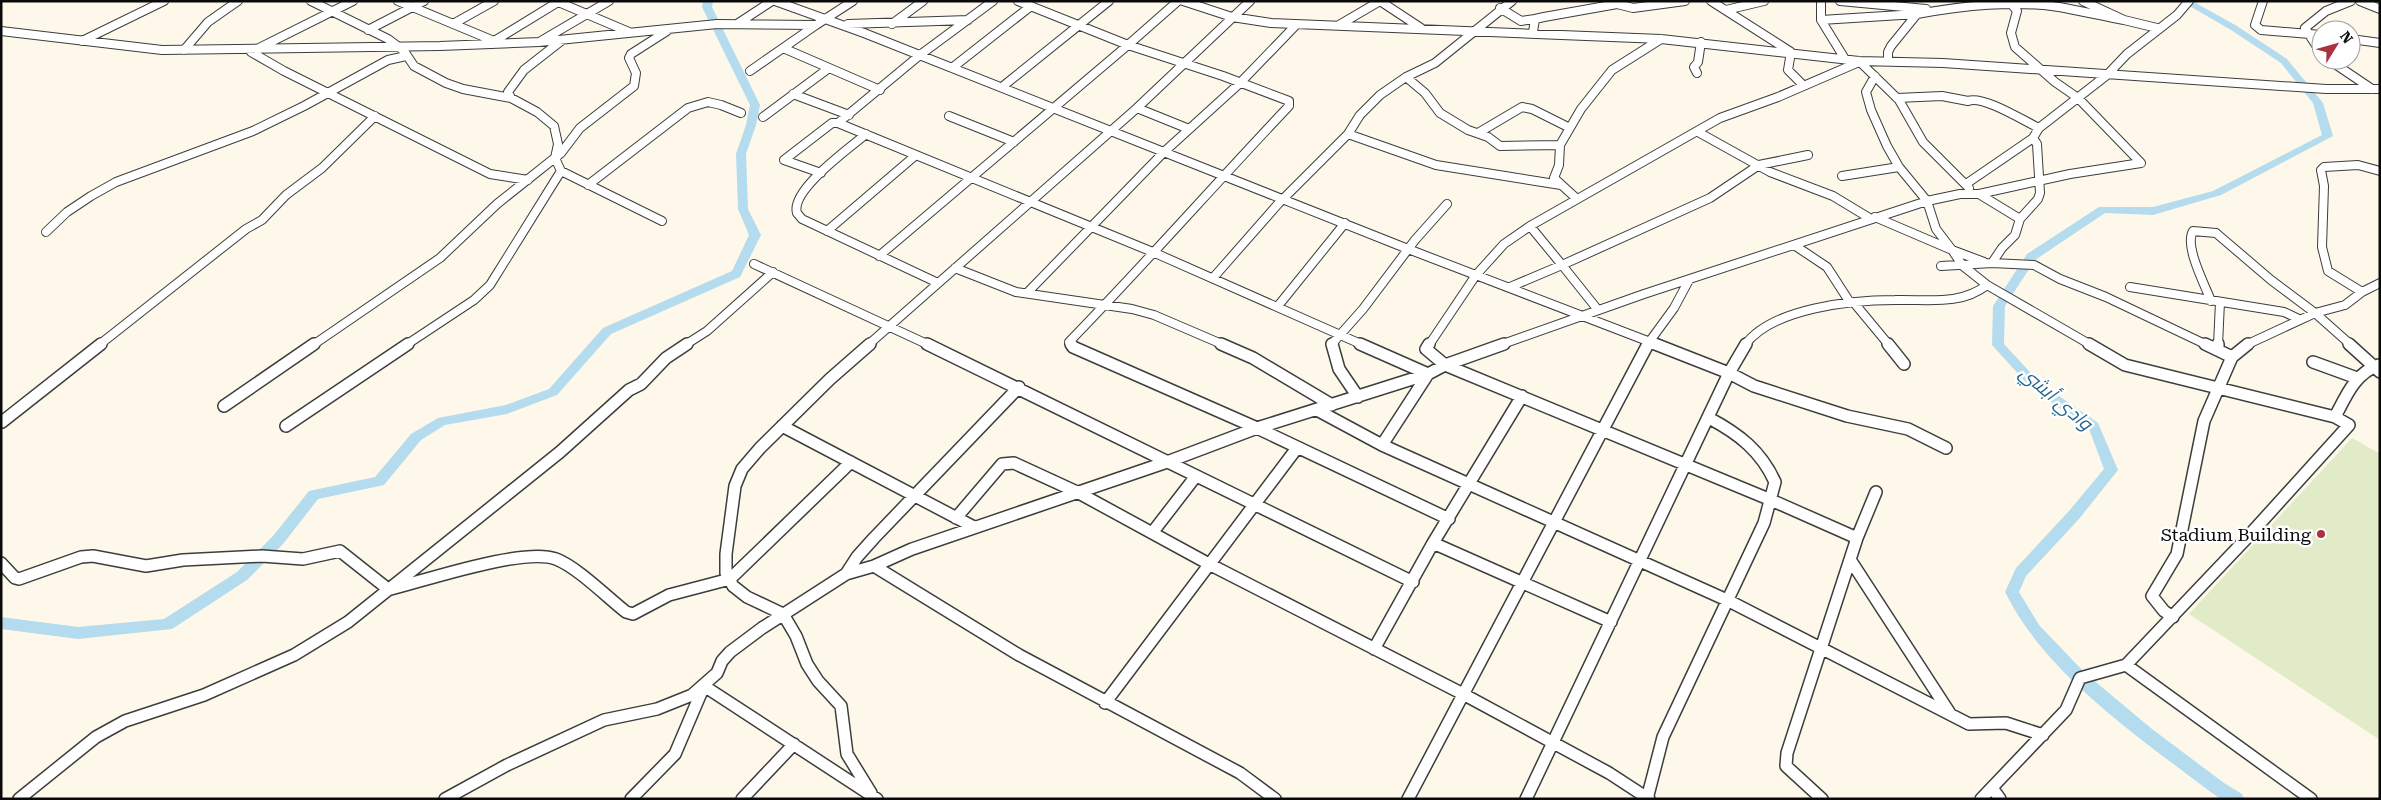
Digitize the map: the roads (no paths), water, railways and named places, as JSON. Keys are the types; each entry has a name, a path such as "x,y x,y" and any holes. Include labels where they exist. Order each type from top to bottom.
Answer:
{"street":[{"path":"82,41 164,1"},
{"path":"184,50 205,22 238,1"},
{"path":"311,1 397,46 414,66 455,87 511,98 537,112 554,126 558,144 555,158 561,171 662,221"},
{"path":"353,1 251,52 284,71 490,174 528,180"},
{"path":"398,1 492,42"},
{"path":"368,30 424,1"},
{"path":"453,24 494,1"},
{"path":"539,42 609,1"},
{"path":"736,24 773,1 839,24 1408,249 1510,287 1729,374 1754,386 1846,416 1908,429 1946,448"},
{"path":"750,71 853,1"},
{"path":"892,24 923,1"},
{"path":"838,123 920,56 993,1"},
{"path":"1018,1 1128,45 1289,101 1225,176 1155,253 1106,305 1071,338 1069,342 1073,347 1257,428 1449,519"},
{"path":"1002,87 1109,1"},
{"path":"879,256 973,178 1178,1"},
{"path":"1183,1 1232,17 1296,25 1534,32 1661,39 1860,61 2041,70 2326,89 2376,89"},
{"path":"872,797 847,754 841,706 818,681 807,664 796,636 783,614 747,597 733,586 726,573 726,554 735,486 742,470 782,426 830,379 893,326 938,283 1137,108 1250,1"},
{"path":"1339,25 1380,1 1421,28"},
{"path":"1213,278 1284,199 1348,134 1372,103 1406,77 1435,63 1500,8 1512,1"},
{"path":"1500,8 1521,21 1615,2 1633,8 1685,1"},
{"path":"1711,1 1791,52"},
{"path":"1726,10 1764,1"},
{"path":"1821,1 1821,20 1845,58"},
{"path":"1840,1 1944,10"},
{"path":"2083,1 2124,20"},
{"path":"1966,184 2033,138 2040,128 2106,75 2126,54 2157,28 2177,15 2189,1"},
{"path":"2263,1 2255,25 2260,30 2309,33"},
{"path":"2311,36 2305,28 2314,19 2326,11 2351,1"},
{"path":"2360,1 2380,9"},
{"path":"492,42 557,2 631,33"},
{"path":"1821,20 1917,14 1960,7 2011,3 2058,7 2157,28"},
{"path":"445,799 499,768 604,720 657,709 692,695 716,673 722,661 730,652 783,614 846,574 874,566 912,549 1168,462 1257,428 1428,374 1446,365 1598,310 1927,201 1960,194 1978,194 2041,180 2141,163 2078,98 2041,70 2013,43 2011,33 2014,18 2018,14 2011,3"},
{"path":"952,68 1031,6"},
{"path":"1888,61 1887,55 1891,43 1903,34 1917,14"},
{"path":"1534,32 1533,23 1535,19"},
{"path":"839,24 892,24 968,20"},
{"path":"1,31 147,49 184,50 539,42 736,24 816,25"},
{"path":"1027,293 1093,228 1164,152 1240,83 1296,25"},
{"path":"224,406 440,258 474,224 555,158 580,128 634,86 637,80 630,58 631,54 670,29"},
{"path":"1577,199 1554,178 1559,165 1560,145 1581,108 1612,70 1661,39"},
{"path":"511,98 508,92 510,85 534,60 563,40"},
{"path":"2361,40 2380,43"},
{"path":"1697,73 1694,67 1698,62 1701,42"},
{"path":"783,48 880,90"},
{"path":"1791,52 1788,70 1803,85"},
{"path":"46,232 63,214 116,183 254,130 329,93 388,60 406,56"},
{"path":"1857,538 1771,500 1446,365 1426,349 1476,275 1504,244 1530,226 1720,118 1860,61"},
{"path":"1860,61 1897,98 1923,142 1978,194 2020,219"},
{"path":"763,117 828,68"},
{"path":"2345,70 2376,89"},
{"path":"1875,76 1866,92 1880,133 1899,166 1927,201 1936,229 1963,266 1986,285 2125,365 2335,417 2348,423 2349,426 2126,665 2080,678 2066,710 2043,735 1996,794 1982,799"},
{"path":"1406,77 1425,94 1440,113 1488,137 1500,146 1560,145"},
{"path":"793,94 849,115"},
{"path":"1897,98 1952,96 1968,101 1973,99 1995,106 2040,128"},
{"path":"588,185 688,108 700,102 716,102 741,113"},
{"path":"1478,133 1522,107 1529,108 1570,128"},
{"path":"1137,108 1189,129"},
{"path":"2,422 246,229 262,220 286,195 330,161 375,116"},
{"path":"949,116 1014,142"},
{"path":"821,173 784,160 832,123 838,123 1155,253 1428,374"},
{"path":"1698,132 1793,182 1828,193 1873,218 1990,264"},
{"path":"866,134 821,173 800,196 796,209 802,219 938,283"},
{"path":"1348,134 1436,165 1561,185"},
{"path":"1990,264 2015,234 2020,219 2038,199 2041,180 2038,144 2033,138"},
{"path":"827,231 876,192 916,155"},
{"path":"1510,287 1562,266 1710,198 1759,165 1808,155"},
{"path":"2358,165 2380,180"},
{"path":"2362,292 2328,272 2322,235 2324,186 2321,168 2358,165 2380,171"},
{"path":"1842,176 1899,166"},
{"path":"286,426 474,300 490,285 561,171"},
{"path":"1358,397 1346,382 1331,345 1341,336 1408,249 1447,204"},
{"path":"1278,306 1345,223"},
{"path":"1530,226 1598,310"},
{"path":"2218,350 2221,314 2194,254 2190,238 2193,231 2216,233 2249,258 2271,280 2315,313 2377,368 2357,378 2335,417"},
{"path":"1794,245 1827,267 1850,301 1855,304 1904,364"},
{"path":"754,264 893,326 1253,505 1413,582"},
{"path":"1941,266 2034,264 2060,279 2106,297 2232,357"},
{"path":"955,268 1007,289 1142,311 1254,358 1332,405"},
{"path":"19,799 96,737 125,721 204,695 294,655 348,622 560,452 629,390 641,384 666,358 708,331 773,272"},
{"path":"1408,799 1649,342 1674,308 1689,280"},
{"path":"2173,616 2164,610 2152,596 2177,554 2190,502 2196,454 2204,421 2232,357 2243,347 2283,329 2299,319 2345,304 2362,292 2380,283"},
{"path":"1526,799 1551,743 1729,374 1748,341 1763,328 1805,311 1884,300 1955,300 1971,295 1986,285"},
{"path":"2130,287 2284,312 2299,319"},
{"path":"2313,362 2357,378"},
{"path":"1382,445 1428,374"},
{"path":"846,574 857,557 1019,387"},
{"path":"1374,649 1433,543 1470,485 1522,396"},
{"path":"1317,410 1382,445 1555,521 1639,562 1729,601 1951,716 1969,724 2006,723 2043,735"},
{"path":"956,518 1002,464 1007,462 1014,463 1077,492 1209,564 1463,694 1609,773 1648,798 1663,737 1764,524 1775,482 1758,453 1744,438 1709,418"},
{"path":"782,426 974,527"},
{"path":"1105,703 1297,448"},
{"path":"388,590 509,558 543,555 557,559 570,567 626,612 633,614 669,594 730,579 851,462"},
{"path":"1152,533 1196,476"},
{"path":"1822,799 1786,766 1790,742 1857,538 1876,492"},
{"path":"1433,543 1611,622"},
{"path":"1,563 15,578 19,579 82,556 93,556 146,566 183,560 262,556 303,560 340,551 388,590"},
{"path":"1851,561 1951,716"},
{"path":"874,566 1010,650 1105,703 1240,773 1275,799"},
{"path":"2126,665 2311,799"},
{"path":"704,686 872,797"},
{"path":"631,799 674,754 704,686"},
{"path":"742,799 794,744"}],"waterway":[{"path":"1,623 78,633 167,625 242,576 278,540 314,495 379,481 416,437 442,421 507,409 553,392 607,331 736,274 755,235 743,209 741,154 751,125 755,105 707,7 708,1"},
{"name":"وادي أبشي","path":"2185,1 2234,28 2284,61 2318,103 2328,136 2217,193 2153,211 2103,209 2031,257 1999,306 1998,345 2035,385 2094,426 2111,470 2074,515 2021,572 2012,592 2034,629 2080,678 2147,734 2218,788 2236,799"}],"place":[{"name":"Stadium Building","path":"2321,534"}]}
